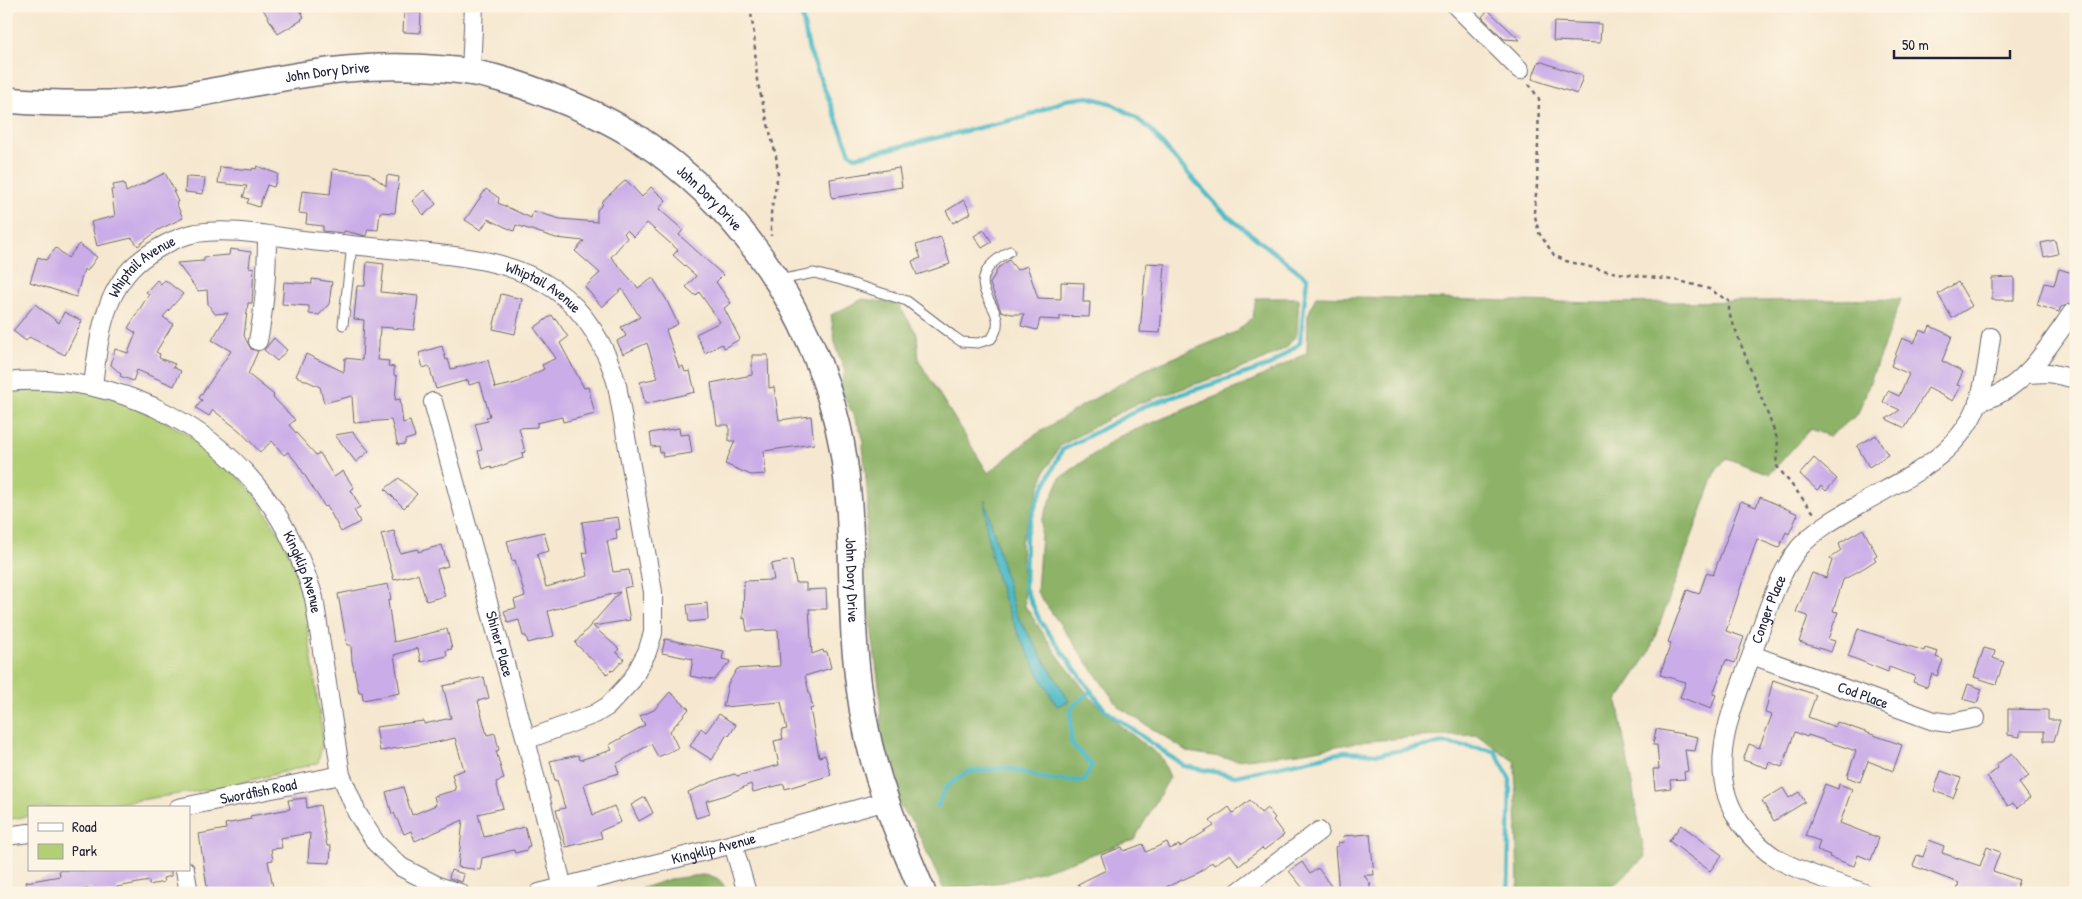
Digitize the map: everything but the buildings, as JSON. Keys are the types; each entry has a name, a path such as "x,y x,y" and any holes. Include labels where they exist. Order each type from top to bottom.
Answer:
{"street":[{"path":"471,71 474,6"},
{"path":"1456,6 1520,70"},
{"name":"John Dory Drive","path":"6,100 66,104 137,101 184,96 312,73 348,69 417,67 471,71 502,79 573,104 608,120 637,137 665,157 701,187 732,219 752,244 777,281 803,327 817,358 830,395 838,428 848,492 858,678 870,744 886,801 923,893"},
{"name":"Whiptail Avenue","path":"93,386 99,335 115,292 135,265 160,248 194,234 213,232 267,236 460,256 507,267 532,277 554,289 573,304 590,326 614,372 621,402 653,592 653,633 647,652 632,680 608,706 595,714 526,740"},
{"path":"258,341 265,308 267,236"},
{"path":"1978,402 2000,394 2025,374 2072,313"},
{"name":"Conger Place","path":"1864,893 1782,861 1771,855 1749,835 1735,815 1725,789 1722,755 1730,714 1770,605 1789,563 1799,548 1824,526 1935,461 1962,434 1978,402 1984,383 1990,337"},
{"path":"2025,374 2049,373 2076,379"},
{"name":"Kingklip Avenue","path":"6,382 64,382 93,386 139,400 178,419 203,435 235,462 274,509 307,574 314,598 341,775 357,813 376,843 389,856 417,877 460,893"},
{"name":"Shiner Place","path":"432,402 526,740 563,888"},
{"name":"Cod Place","path":"1752,655 1934,721 1950,723 1976,718"},
{"name":"Swordfish Road","path":"188,806 341,775"},
{"name":"Kingklip Avenue","path":"540,893 733,844 886,801"},
{"path":"1237,893 1319,832"},
{"path":"6,836 28,833"},
{"path":"733,844 747,893"},
{"path":"185,872 189,893"}],"lane":[{"path":"343,325 352,245"},
{"path":"777,281 814,273 841,280 907,301 962,342 978,343 991,340 998,326 998,317 984,291 984,277 991,265 1010,251"}],"path":[{"path":"750,6 757,80 776,156 778,174 771,213 771,239"},
{"path":"1520,70 1539,99 1537,185 1534,212 1539,232 1545,245 1554,255 1566,261 1611,272 1680,281 1709,289 1729,301 1729,313 1778,441 1776,465 1824,526"}],"green space":[{"path":"1316,296 1601,303 1901,299 1858,414 1829,436 1810,429 1770,474 1726,458 1716,471 1649,653 1617,701 1645,857 1605,893 1515,893 1518,889 1515,762 1477,735 1415,737 1359,742 1299,753 1237,760 1188,752 1119,707 1037,592 1042,520 1060,478 1118,437 1246,384 1307,353 1308,315"},
{"path":"1256,298 1299,298 1297,334 1286,348 1257,363 1129,407 1060,446 1045,471 1021,542 1025,606 1058,656 1090,697 1123,728 1161,757 1170,777 1134,840 1043,871 1003,882 944,890 914,824 893,799 898,777 881,740 880,693 866,589 865,544 868,502 862,434 840,387 845,372 836,348 831,315 863,299 898,304 917,334 919,361 988,473 1032,437 1144,370 1236,332 1253,317"},
{"path":"63,388 108,396 151,414 184,432 223,461 254,494 284,541 302,588 323,740 318,763 225,787 100,806 28,806 28,816 6,820 6,391"},
{"path":"702,875 718,879 723,884 727,893 628,893 670,879"}],"water":[{"path":"985,500 1015,612 1069,701 1057,706 1030,658 1007,607 991,555"}],"waterway":[{"path":"800,6 809,50 850,153 855,157 1025,117 1066,100 1088,97 1110,103 1132,115 1149,128 1225,214 1307,278 1300,343 1271,365 1145,406 1062,450 1037,501 1026,534 1025,588 1040,621 1105,710 1184,766 1236,776 1344,752 1379,754 1444,743 1495,751 1510,779 1508,893"},
{"path":"937,807 945,788 967,772 1007,768 1051,780 1084,781 1092,765 1071,743 1071,708 1091,691"}]}
